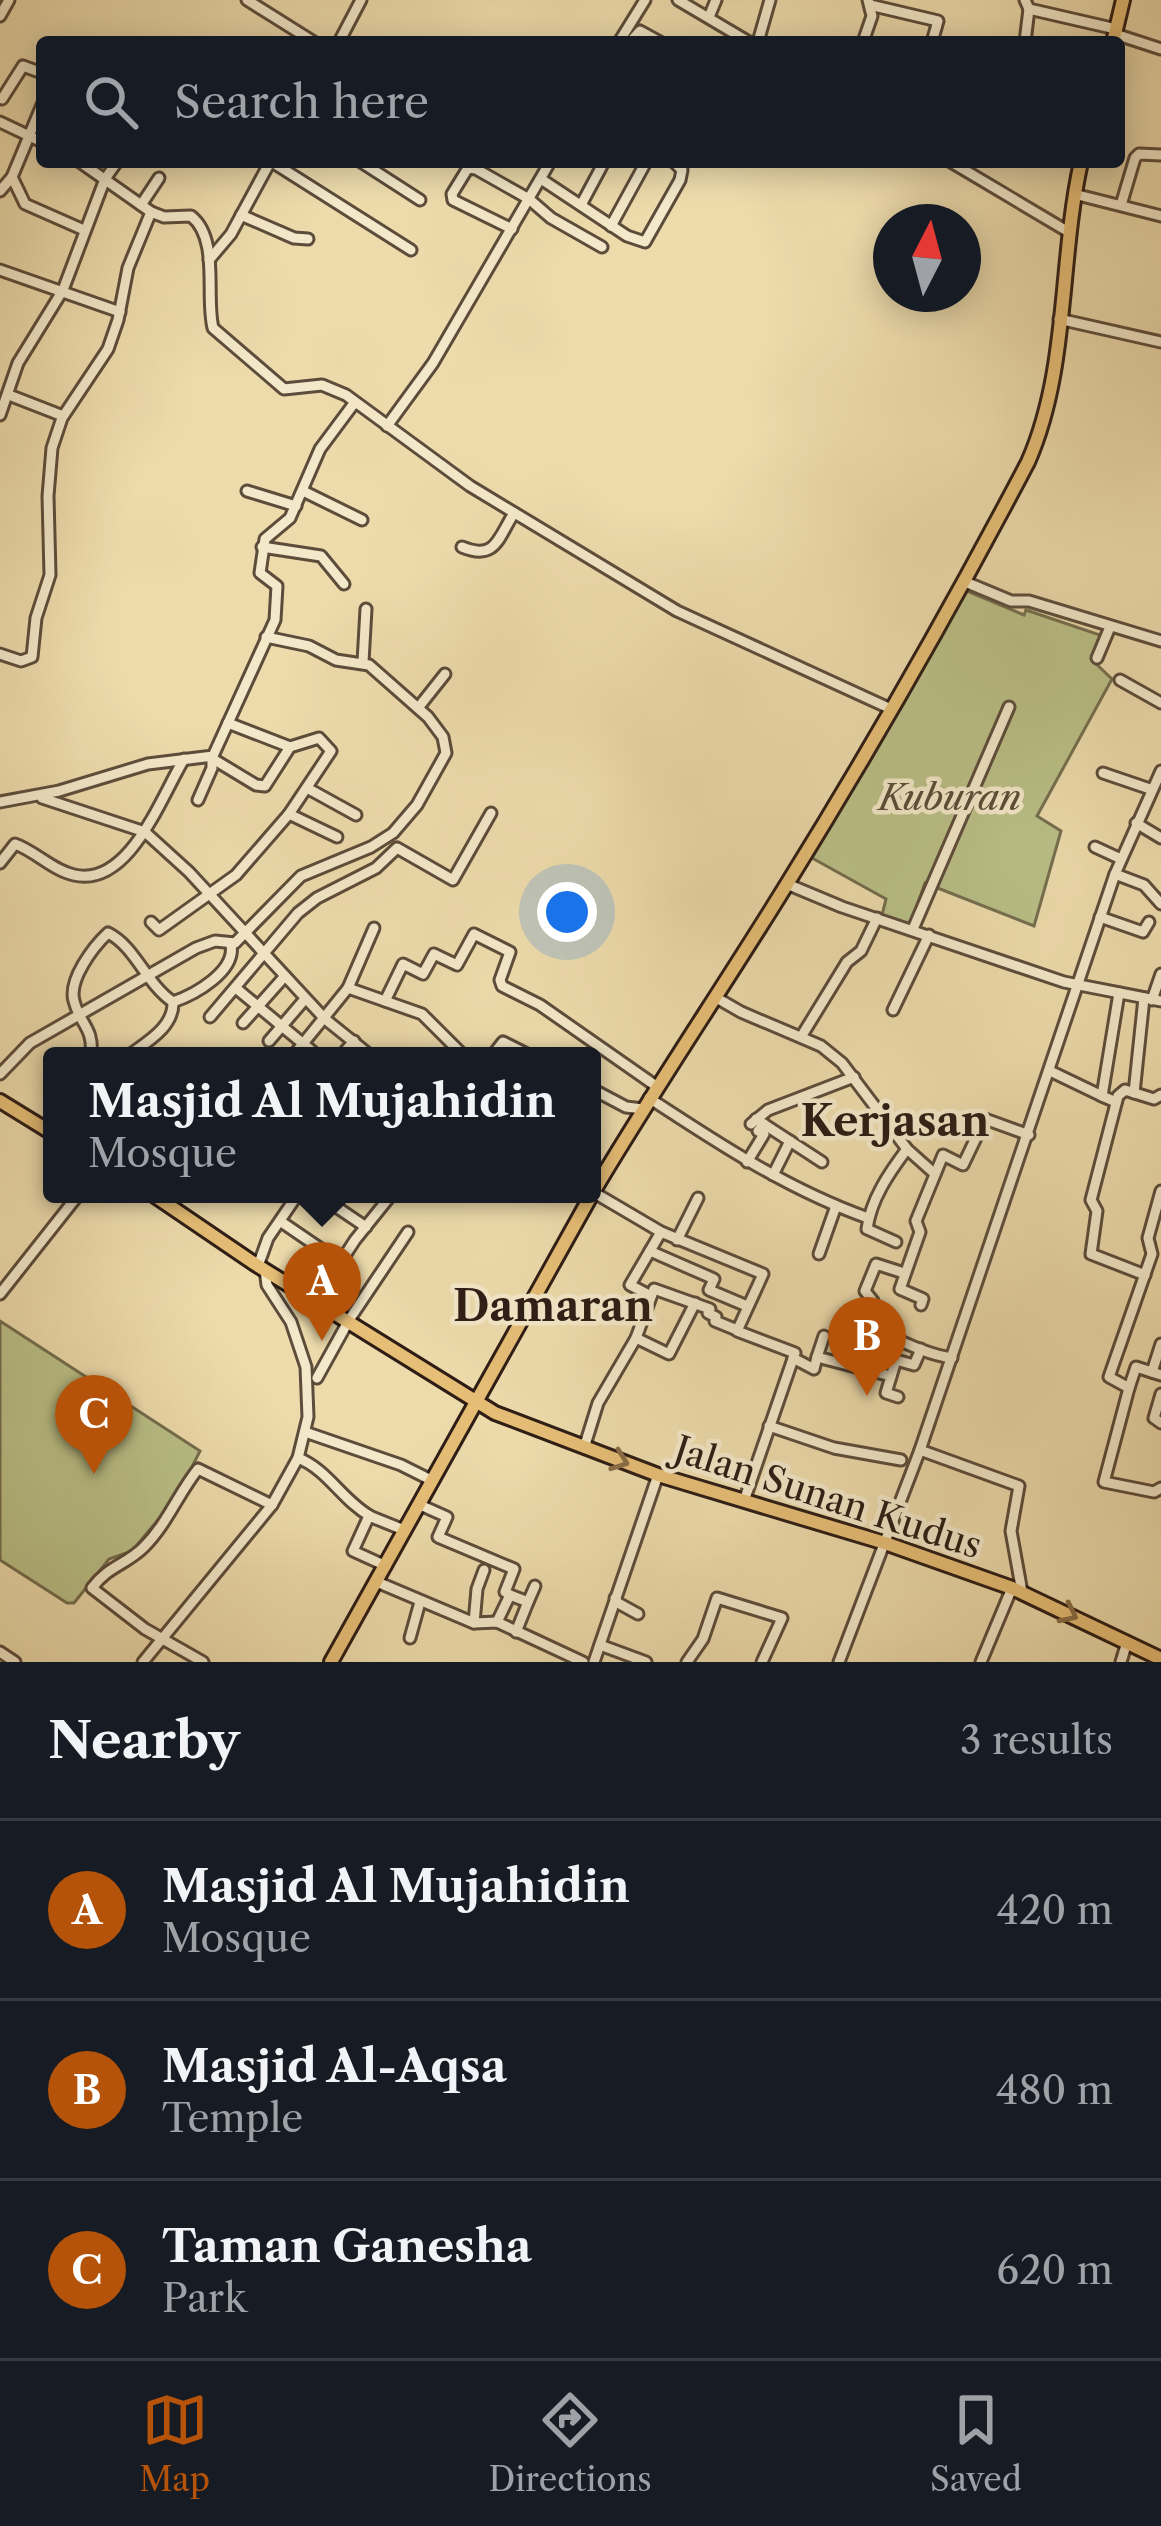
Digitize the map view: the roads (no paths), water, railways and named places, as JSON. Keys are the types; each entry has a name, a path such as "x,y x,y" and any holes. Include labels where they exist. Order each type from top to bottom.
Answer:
{"main road":[{"path":"1114,35 1123,0"},
{"path":"601,1178 788,884 891,709 1034,448 1049,393 1067,230 1080,168"},
{"path":"0,1101 43,1127"},
{"name":"Jalan Sunan Kudus","path":"165,1203 495,1413 658,1475 886,1543 1017,1590 1159,1654"},
{"path":"331,1662 586,1203"}],"street":[{"path":"0,16 9,0"},
{"path":"247,0 304,36"},
{"path":"343,36 361,0"},
{"path":"623,36 645,0"},
{"path":"678,0 742,36"},
{"path":"709,17 716,0"},
{"path":"755,36 770,0"},
{"path":"1069,17 1073,0"},
{"path":"866,36 869,3 938,21 934,36"},
{"path":"1025,36 1027,4 1114,35"},
{"path":"1125,38 1161,49"},
{"path":"1,99 23,66 36,71"},
{"path":"0,191 12,177 36,118"},
{"path":"0,122 36,139"},
{"path":"1121,205 1135,158 1161,155"},
{"path":"89,168 146,209 164,217 194,218 200,224 209,260 213,328 288,391 322,385 355,402 514,513 677,611 891,709"},
{"path":"0,415 18,363 63,290 83,230 112,168"},
{"path":"209,260 227,240 268,168"},
{"path":"281,168 411,250"},
{"path":"370,168 420,200"},
{"path":"512,229 453,200 467,168 529,199 550,218 602,248"},
{"path":"387,426 433,363 547,168"},
{"path":"581,205 601,168"},
{"path":"611,226 643,168"},
{"path":"541,179 640,242 648,239 680,179 680,168"},
{"path":"961,168 1067,230"},
{"path":"12,177 26,205 83,230"},
{"path":"0,654 27,661 34,649 36,618 51,566 52,448 63,416 108,349 128,268 159,178"},
{"path":"1074,194 1161,216"},
{"path":"241,215 294,238 308,239"},
{"path":"0,270 120,311"},
{"path":"1059,320 1161,342"},
{"path":"9,395 63,416"},
{"path":"198,800 275,620 278,591 260,573 262,547 268,534 286,523 320,449 355,402"},
{"path":"303,490 362,520"},
{"path":"247,491 296,506"},
{"path":"462,547 482,553 491,550 514,513"},
{"path":"262,547 321,556 344,584"},
{"path":"963,581 1011,601 1024,600 1161,641"},
{"path":"362,662 366,609"},
{"path":"1097,658 1110,627"},
{"path":"0,1074 30,1043 208,943 231,945 301,876 371,847 410,814 446,753 443,737 418,708 362,662 336,660 309,646 266,637"},
{"path":"418,708 445,674"},
{"path":"1120,680 1161,703"},
{"path":"913,929 1009,707"},
{"path":"151,922 159,930 236,875 290,814 330,756 329,747 314,738 290,746 228,723"},
{"path":"0,802 184,759 213,758 265,786 290,746"},
{"path":"0,863 10,847 21,845 70,874 95,878 117,866 145,832 184,759"},
{"path":"839,1662 920,1450 1115,874 1161,771"},
{"path":"1103,773 1150,789"},
{"path":"307,788 356,815"},
{"path":"37,797 145,832 305,999 361,1047"},
{"path":"210,1017 308,906 376,868 395,848 453,880 491,813"},
{"path":"290,814 337,837"},
{"path":"1136,823 1161,838"},
{"path":"1095,848 1121,860"},
{"path":"1115,874 1144,885 1161,904"},
{"path":"788,884 1079,985 1152,1000"},
{"path":"1100,917 1143,932 1149,922"},
{"path":"801,1037 847,962 861,951 878,918"},
{"path":"301,1047 349,988 374,928"},
{"path":"91,1047 90,1030 73,995 76,977 108,933 131,952 173,1002 174,1013 167,1024 139,1047"},
{"path":"385,1000 403,964 423,974 434,954 457,965 474,934 510,952 502,986 540,1005 589,1047"},
{"path":"893,1010 929,935"},
{"path":"173,1002 190,995 230,963 231,945"},
{"path":"1134,1093 1161,974"},
{"path":"243,1023 285,976"},
{"path":"237,988 308,1047"},
{"path":"349,988 422,1014 456,1047"},
{"path":"1102,1096 1119,993"},
{"path":"715,997 821,1046 854,1077 882,1121 935,1174"},
{"path":"269,1041 305,999"},
{"path":"348,1047 354,1040"},
{"path":"451,1047 453,1043"},
{"path":"601,1057 649,1098 747,1162 868,1218"},
{"path":"1050,1071 1116,1102"},
{"path":"747,1162 764,1134 758,1131 757,1122 768,1110 854,1077"},
{"path":"1145,1275 1091,1254 1097,1211 1091,1200 1122,1090 1158,1099 1161,1095"},
{"path":"601,1094 626,1107 649,1098"},
{"path":"921,1305 923,1299 900,1289 920,1232 916,1221 943,1155 963,1165 985,1119 1029,1135"},
{"path":"757,1122 823,1162"},
{"path":"773,1174 790,1141"},
{"path":"896,1242 867,1229 868,1218 884,1181 907,1149"},
{"path":"1129,1388 1109,1377 1152,1254 1148,1238 1161,1191"},
{"path":"601,1198 677,1240 762,1273 737,1330"},
{"path":"677,1240 698,1198"},
{"path":"0,1294 72,1203"},
{"path":"143,1662 272,1505 298,1458 309,1393 304,1359 291,1322 269,1290 261,1268 292,1203"},
{"path":"330,1203 366,1227"},
{"path":"316,1300 385,1203"},
{"path":"819,1254 836,1206"},
{"path":"280,1220 340,1262"},
{"path":"317,1378 408,1232"},
{"path":"651,1296 630,1285 661,1232"},
{"path":"650,1251 714,1279 710,1290 747,1306"},
{"path":"904,1274 875,1264 865,1291 873,1301 869,1311 861,1310 852,1320 952,1358"},
{"path":"584,1448 598,1403 637,1338 651,1296 658,1290 710,1309 715,1321 794,1352 744,1501"},
{"path":"637,1338 669,1354 694,1303"},
{"path":"794,1358 814,1369 824,1336"},
{"path":"1161,1344 1156,1374 1136,1367 1105,1482 1154,1492 1160,1488 1161,1476"},
{"path":"898,1397 886,1393 896,1360 914,1366 921,1349"},
{"path":"818,1357 891,1376"},
{"path":"1161,1394 1154,1418 1161,1423"},
{"path":"769,1426 834,1448 901,1460"},
{"path":"305,1432 431,1480"},
{"path":"920,1450 1019,1486 1011,1532 1017,1590 981,1662"},
{"path":"298,1458 315,1464 370,1516 404,1530"},
{"path":"203,1662 127,1616 92,1588 102,1575 140,1551 177,1505 198,1469 272,1505"},
{"path":"594,1662 658,1475"},
{"path":"418,1504 446,1517 438,1537 515,1564 505,1592 528,1602"},
{"path":"370,1516 353,1551 386,1566"},
{"path":"474,1623 484,1570"},
{"path":"377,1582 474,1623 496,1622 583,1662"},
{"path":"516,1632 536,1586"},
{"path":"496,1622 510,1594"},
{"path":"615,1598 638,1614"},
{"path":"687,1662 704,1639 717,1598 782,1618 762,1662"},
{"path":"410,1638 420,1602"},
{"path":"1121,1662 1127,1642"},
{"path":"600,1645 646,1662"},
{"path":"542,1662 550,1647"},
{"path":"0,1652 15,1662"}],"place":[{"name":"Masjid Al Mujahidin","path":"322,1341"},
{"name":"Masjid Al-Aqsa","path":"867,1396"},
{"name":"Taman Ganesha","path":"94,1474"}],"district":[{"name":"Kerjasan","path":"895,1121"},
{"name":"Damaran","path":"553,1306"}],"park label":[{"name":"Kuburan","path":"950,797"}]}
